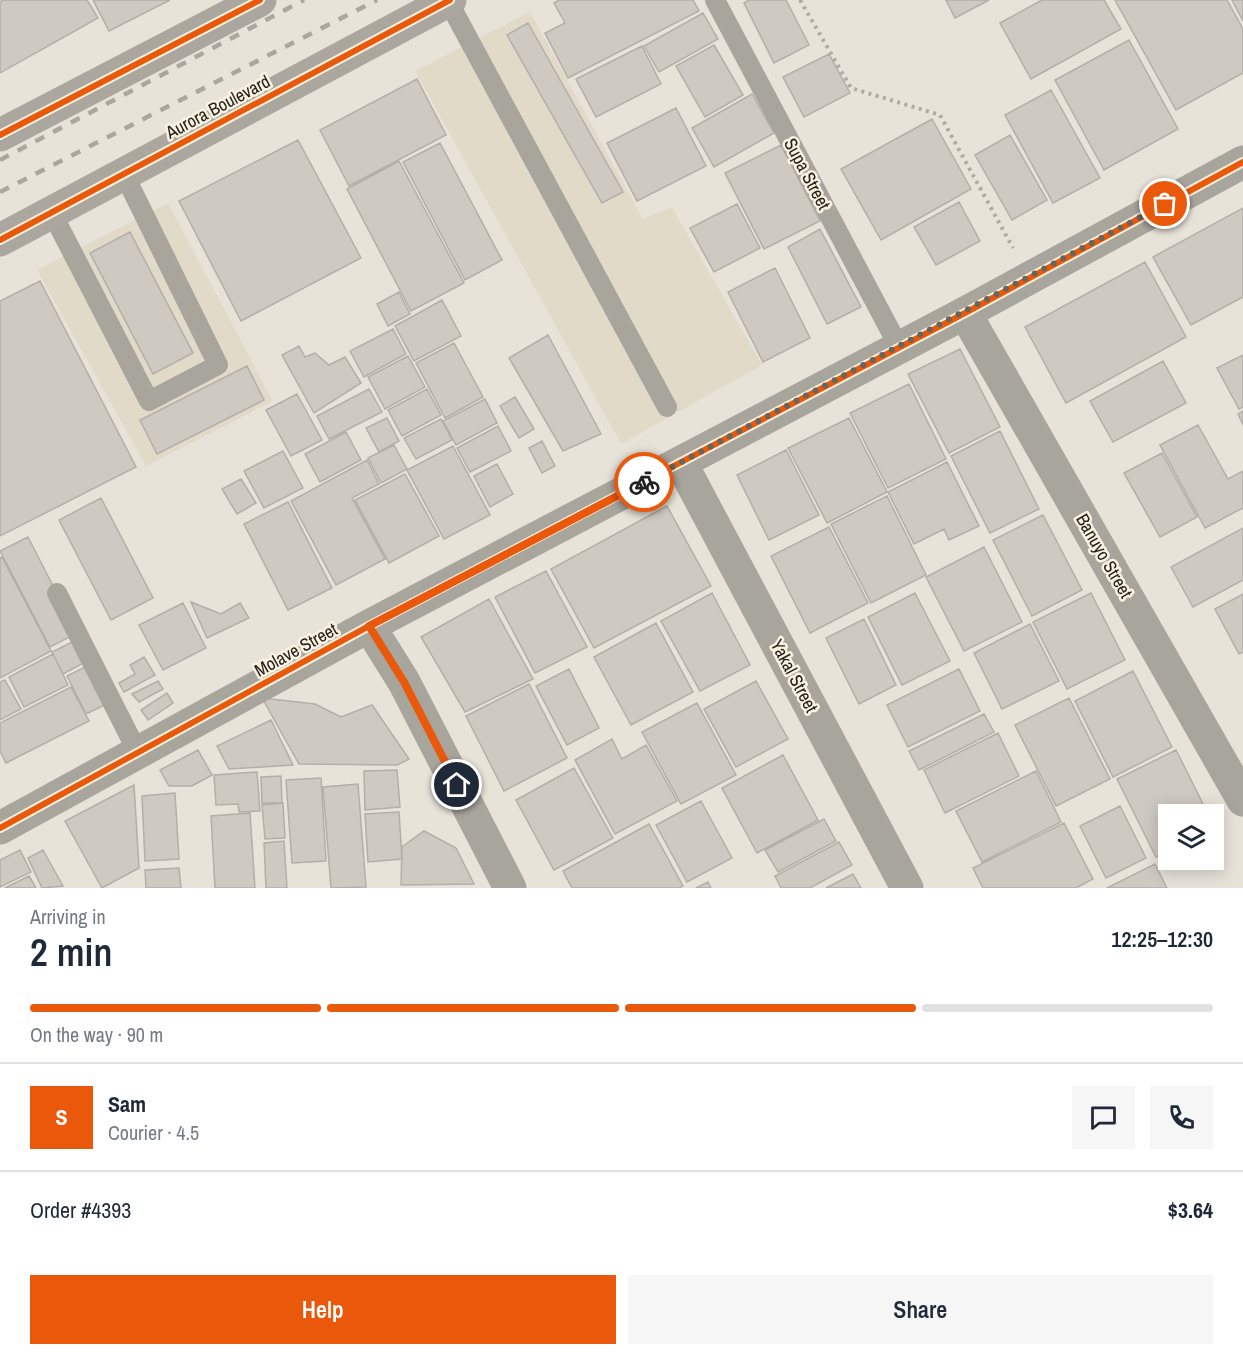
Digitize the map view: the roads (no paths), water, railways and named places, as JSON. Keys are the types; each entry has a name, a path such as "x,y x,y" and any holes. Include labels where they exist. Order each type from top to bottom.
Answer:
{"main road":[{"path":"0,135 260,0"},
{"name":"Aurora Boulevard","path":"0,240 449,0"}],"street":[{"name":"Molave Street","path":"0,828 369,626 681,463 1243,162"},
{"name":"Banuyo Street","path":"965,312 1243,800"},
{"name":"Yakal Street","path":"681,463 907,888"},
{"path":"369,626 404,682 510,888"}],"lane":[{"path":"449,0 667,407"},
{"name":"Supa Street","path":"715,0 899,347"},
{"path":"52,213 149,401 218,365 124,174"},
{"path":"57,593 138,753"}],"railway":[{"path":"0,160 304,0"},
{"path":"0,192 377,0"}]}
